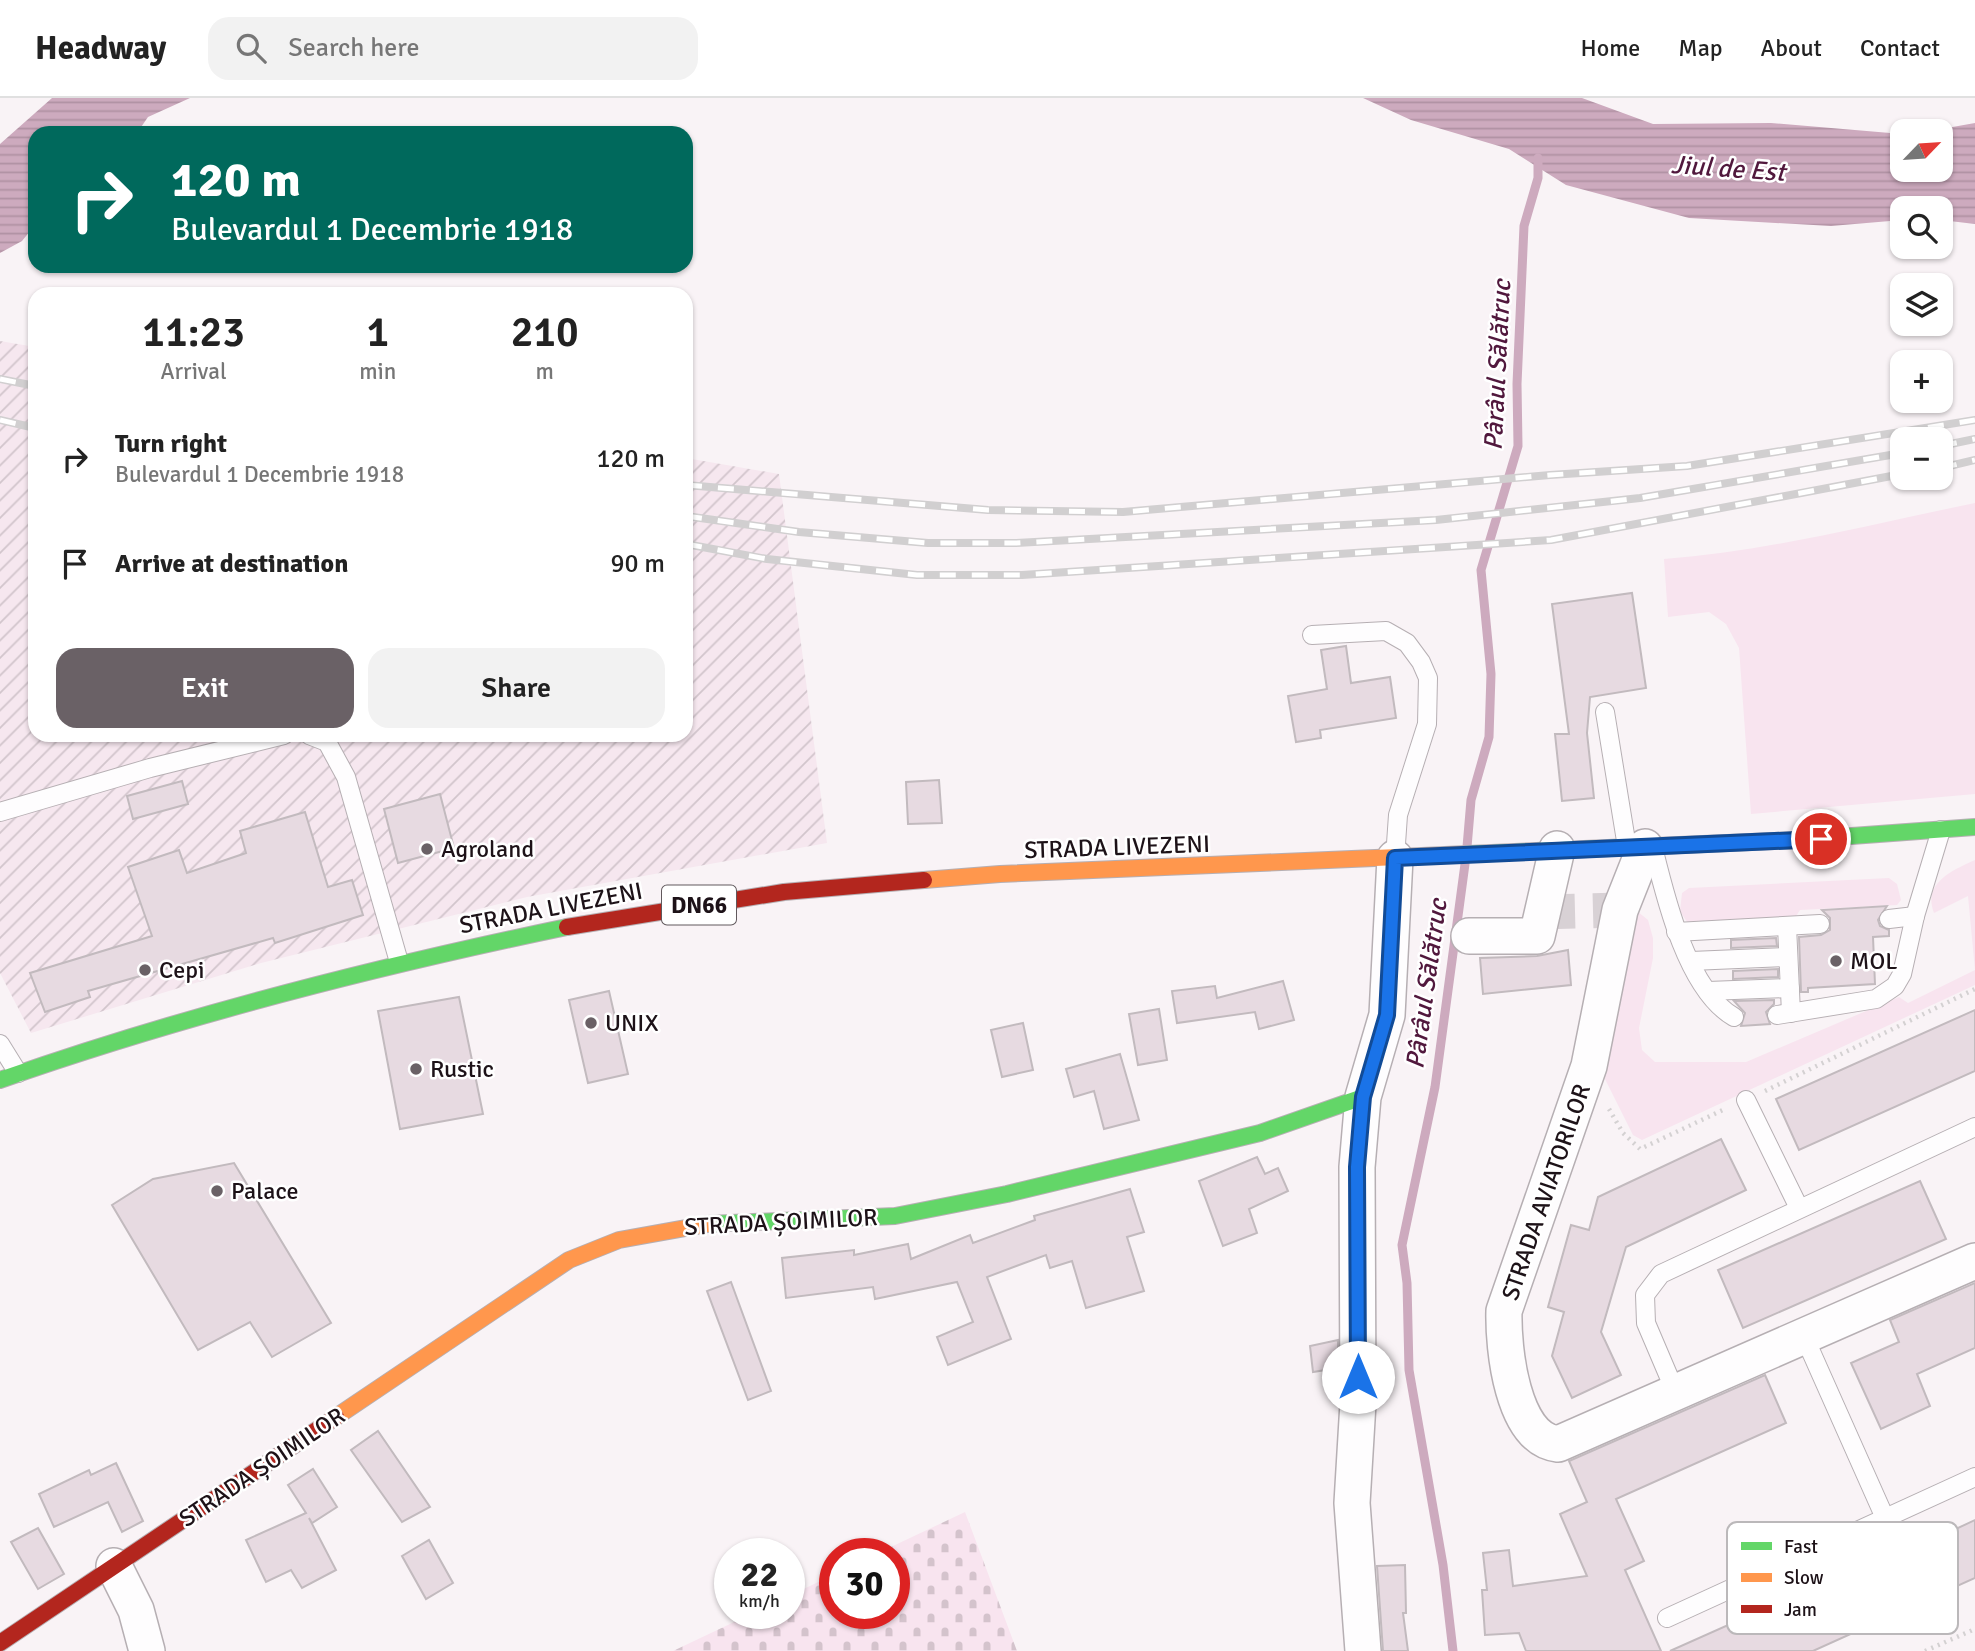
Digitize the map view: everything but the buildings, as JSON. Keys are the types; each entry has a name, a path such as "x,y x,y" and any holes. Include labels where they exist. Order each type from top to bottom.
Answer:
{"main road":[{"name":"DN66","path":"1407,857 1543,849 1642,847 1975,827"},
{"name":"STRADA LIVEZENI","path":"0,1080 106,1043 399,962 575,925 784,892 1000,874 1407,857"},
{"name":"STRADA ȘOIMILOR","path":"0,1643 569,1260 620,1240 691,1224 895,1216 1151,1162 1260,1133 1363,1097"}],"street":[{"name":"STRADA AVIATORILOR","path":"1642,847 1620,910 1589,1066 1504,1311 1503,1340 1508,1371 1533,1433 1544,1443 1558,1444 1975,1261"},
{"path":"1469,936 1537,936 1543,849"},
{"path":"1363,1651 1352,1503 1357,1403 1357,1167 1363,1097 1387,1015 1407,857"},
{"path":"114,1566 136,1610 146,1651"}],"lane":[{"path":"1312,635 1386,631 1407,643 1428,678 1427,724 1398,815 1407,857"},
{"path":"1605,712 1642,847 1676,932 1708,991 1719,1007 1734,1017"},
{"path":"0,813 150,768 256,742"},
{"path":"327,742 346,777 399,962"},
{"path":"1787,926 1790,988 1784,1014 1876,999 1895,986 1902,974 1914,916 1941,830"},
{"path":"1889,919 1914,916"},
{"path":"1676,932 1820,925"},
{"path":"1691,961 1788,957"},
{"path":"1708,991 1790,988"},
{"path":"0,1044 18,1073"},
{"path":"1746,1100 1799,1208"},
{"path":"1675,1391 1646,1323 1645,1295 1661,1274 1975,1127"},
{"path":"1804,1336 1885,1518"},
{"path":"1876,1522 1975,1477"},
{"path":"1667,1618 1727,1590"}],"path":[{"path":"1589,1066 1610,1113 1623,1133 1640,1149 1975,989"},
{"path":"1925,1651 1975,1629"}],"shaded area":[{"path":"0,341 28,346 28,742 693,742 693,459 779,474 827,843 527,897 261,963 31,1033 0,973"}],"green space":[{"path":"1975,503 1975,794 1751,814 1739,648 1726,624 1709,612 1668,617 1664,559 1781,543"},
{"path":"1975,860 1975,970 1968,896 1934,913 1931,903 1932,893 1942,879"},
{"path":"1889,878 1897,884 1901,900 1897,905 1800,910 1794,919 1689,925 1680,911 1682,893 1689,888"},
{"path":"1637,911 1648,920 1653,938 1653,958 1639,1028 1642,1050 1655,1062 1746,1062 1899,997 1908,1003 1975,970 1975,985 1642,1140 1633,1135 1601,1071"},
{"path":"965,1512 1017,1651 673,1651 719,1629 805,1629 805,1588 819,1582 819,1629 910,1629 910,1538"}],"water":[{"path":"52,98 190,98 148,117 142,126 28,126 28,234 22,241 0,253 0,144"},
{"name":"Jiul de Est","path":"1363,98 1582,98 1653,124 1771,123 1890,133 1890,182 1953,182 1953,127 1975,123 1975,224 1953,221 1953,196 1890,196 1890,221 1831,226 1689,218 1566,185 1509,149 1411,120"}],"waterway":[{"name":"Pârâul Sălătruc","path":"1467,847 1471,800 1489,737 1491,674 1481,570 1518,446 1517,384 1524,226 1538,178 1538,158"},
{"name":"Pârâul Sălătruc","path":"1453,1651 1443,1565 1409,1370 1407,1283 1402,1245 1435,1087 1465,864"}],"tunnel":[{"path":"1540,912 1620,910"}],"railway":[{"path":"0,379 28,385"},
{"path":"0,420 28,426"},
{"path":"693,486 988,510 1123,512 1550,475 1687,466 1975,420"},
{"path":"1953,444 1975,439"},
{"path":"693,517 799,532 928,543 1016,543 1436,520 1640,498 1890,455"},
{"path":"1953,465 1975,460"},
{"path":"693,545 767,559 917,575 1022,575 1551,540 1890,476"}],"traffic: fast":[{"path":"1468,854 1797,840 1975,827"},
{"path":"0,1080 140,1034 281,994 567,927"},
{"path":"708,1224 895,1216 1007,1194 1260,1133 1363,1097"}],"traffic: slow":[{"path":"924,880 1000,874 1468,854"},
{"path":"336,1417 569,1260 619,1240 708,1224"}],"traffic: jam":[{"path":"567,927 784,892 924,880"},
{"path":"0,1643 336,1417"}],"place":[{"name":"Agroland","path":"427,849"},
{"name":"MOL","path":"1836,961"},
{"name":"Cepi","path":"145,970"},
{"name":"UNIX","path":"591,1023"},
{"name":"Rustic","path":"416,1069"},
{"name":"Palace","path":"217,1191"}],"route":[{"path":"1358,1377 1357,1167 1363,1097 1387,1015 1395,858 1543,849 1821,839"}]}
